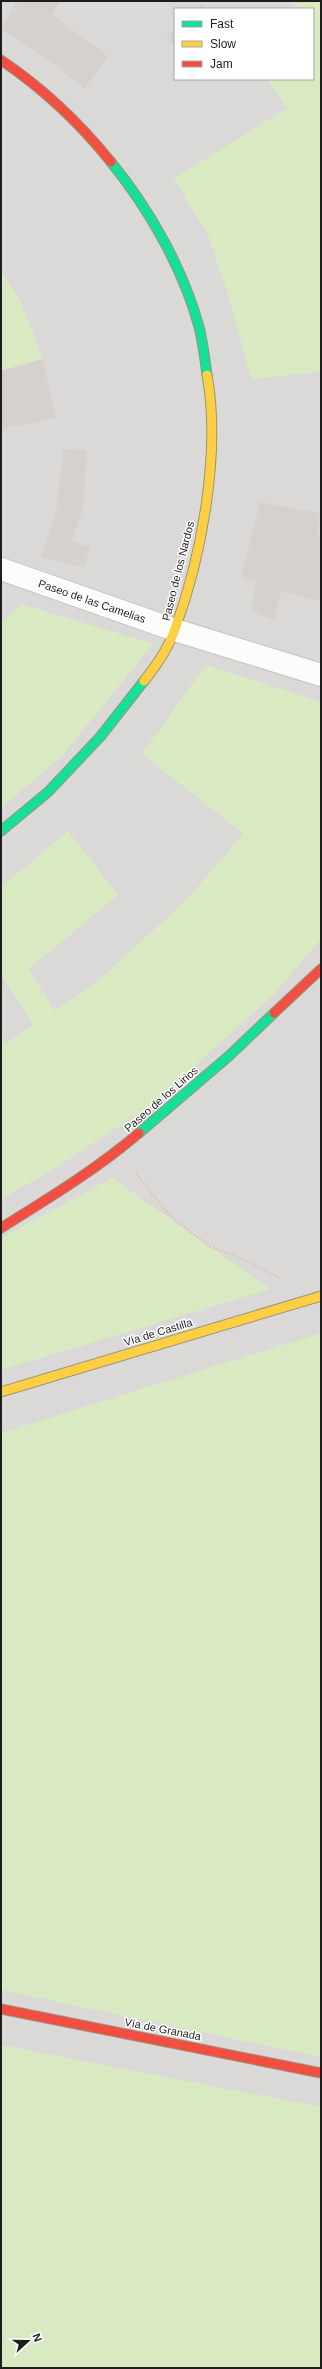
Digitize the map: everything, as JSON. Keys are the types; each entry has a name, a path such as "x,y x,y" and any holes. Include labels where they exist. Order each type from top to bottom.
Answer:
{"street":[{"name":"Paseo de los Nardos","path":"1,60 25,76 82,126 134,190 173,258 200,328 212,401 210,476 199,545 175,630 151,672 100,737 48,792 1,831"},
{"name":"Paseo de las Camelias","path":"1,569 175,630 321,675"},
{"name":"Paseo de los Lirios","path":"1,1228 66,1188 118,1151 230,1055 321,969"},
{"name":"Vía de Castilla","path":"1,1392 317,1297"},
{"name":"Vía de Granada","path":"1,2009 321,2073"}],"path":[{"path":"118,1151 166,1211 209,1246 270,1272 317,1297"}],"shaded area":[{"path":"1,1 321,1 321,2368 1,2368"},
{"path":"142,754 243,834 185,901 150,933 68,831"}],"green space":[{"path":"302,1 321,1 321,372 251,379 229,297 208,235 174,179 287,108 268,80 314,80 314,8 292,8"},
{"path":"1,271 19,298 43,359 1,371"},
{"path":"21,604 153,644 62,756 1,808 1,624"},
{"path":"206,665 321,702 321,939 274,994 154,1103 54,1169 1,1199 1,1037 6,1044 33,1025 1,974 1,887 68,831 118,895 28,969 55,1011 99,980 185,901 243,834 142,754"},
{"path":"112,1178 270,1289 1,1370 1,1238"},
{"path":"321,1333 321,2057 1,1990 1,1433"},
{"path":"1,2045 321,2107 321,2368 1,2368"}],"building":[{"path":"17,1 60,1 52,15 108,56 84,89 54,64 1,29"},
{"path":"201,4 205,8 196,8"},
{"path":"174,30 174,45 166,37"},
{"path":"43,359 56,418 1,429 1,371"},
{"path":"63,449 87,451 83,510 71,541 90,549 84,567 41,557 57,506"},
{"path":"260,502 320,513 317,536 321,538 321,601 281,591 274,620 251,612 255,582 241,578"}],"traffic: fast":[{"path":"111,162 139,199 163,240 184,283 199,327 207,375"},
{"path":"1,831 48,792 100,737 144,681"},
{"path":"139,1133 230,1055 274,1013"}],"traffic: slow":[{"path":"144,681 162,656 172,636 185,600 201,537 210,470 212,436 211,405 207,375"},
{"path":"1,1392 321,1296"}],"traffic: jam":[{"path":"1,60 32,82 60,106 99,147 111,162"},
{"path":"274,1013 321,969"},
{"path":"1,1228 90,1171 139,1133"},
{"path":"1,2009 321,2073"}]}
